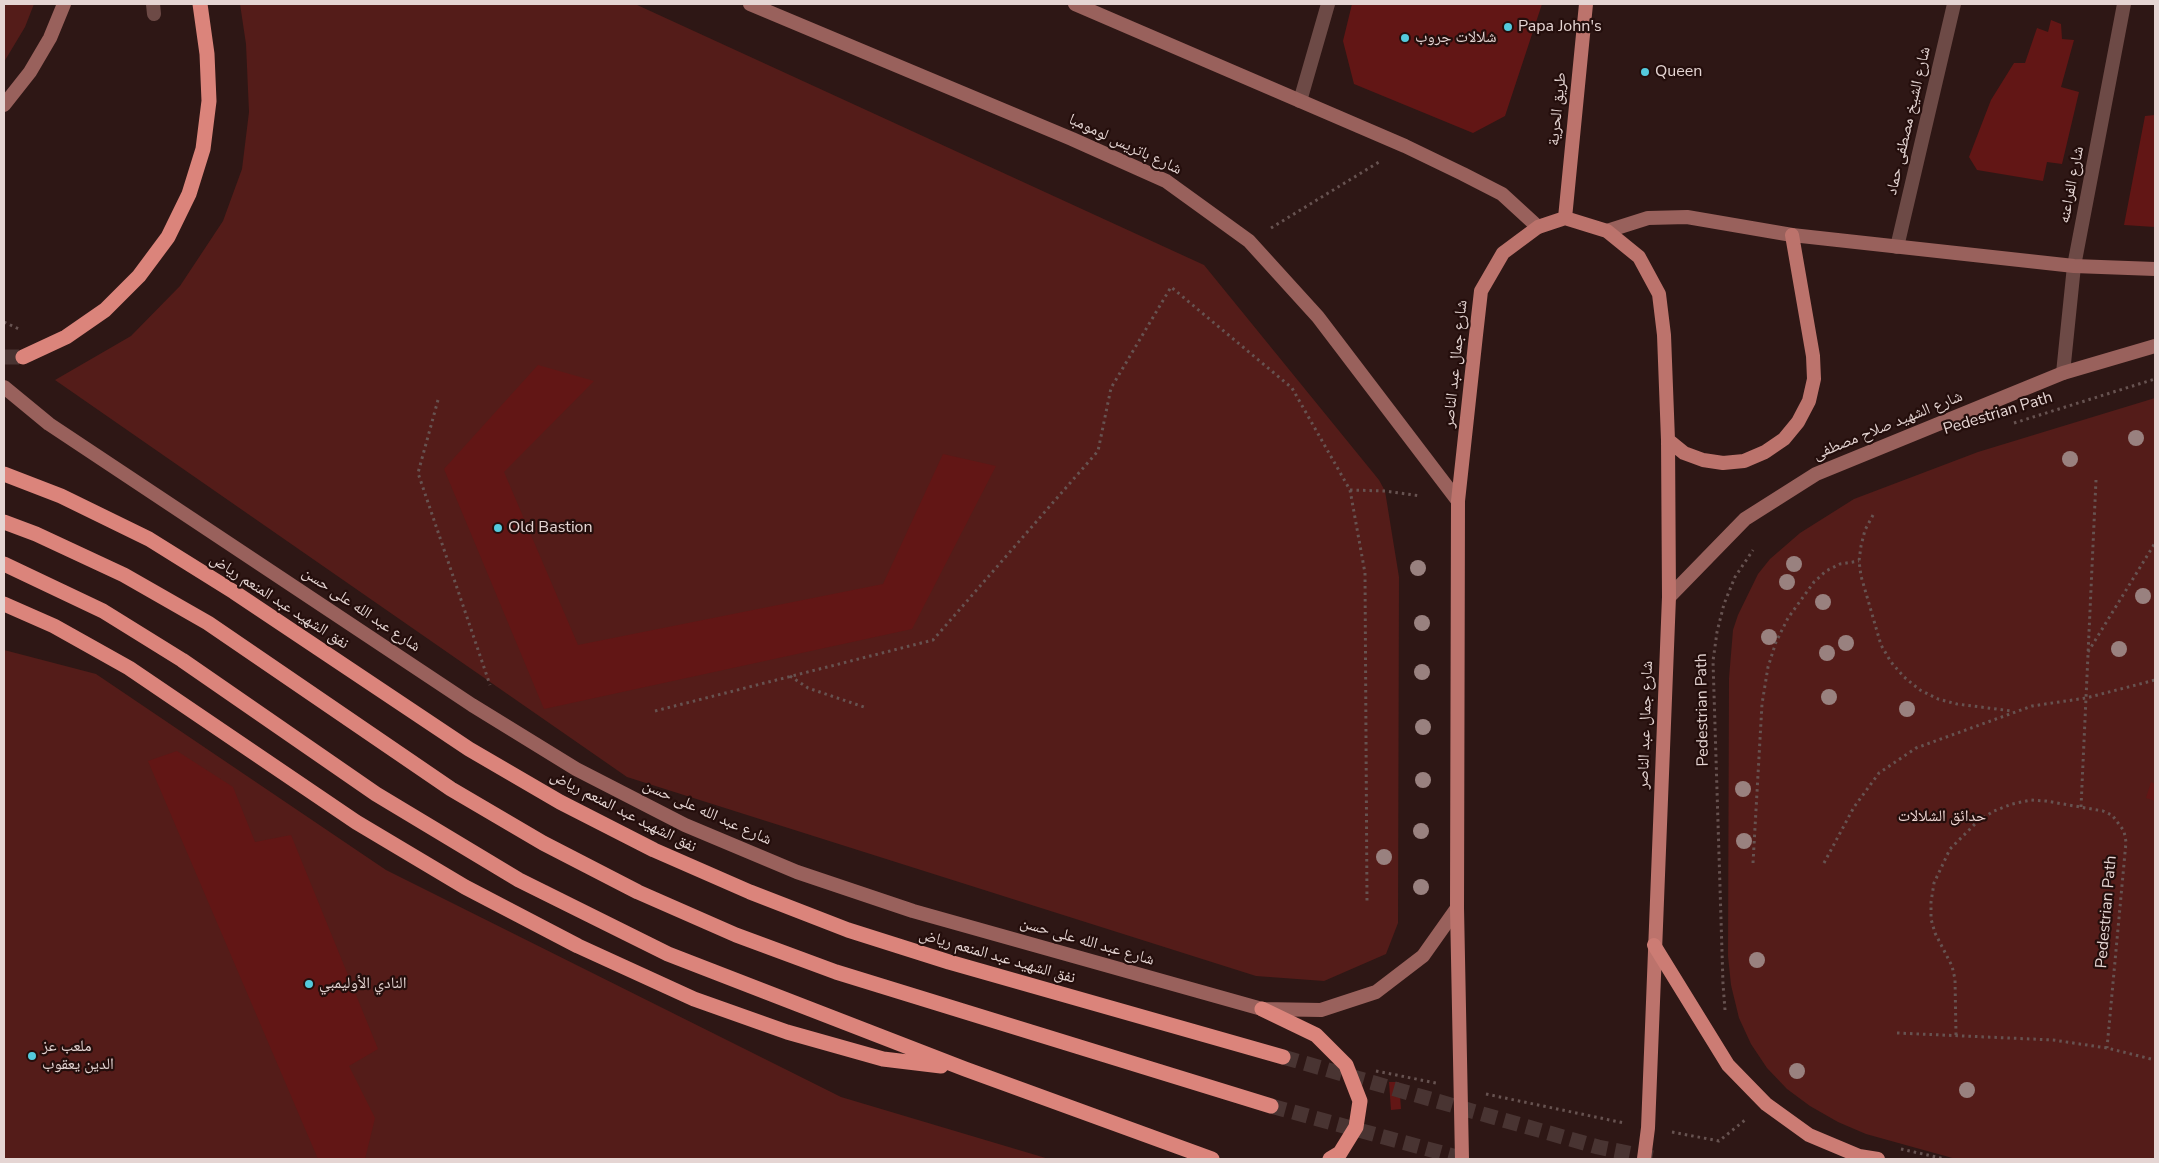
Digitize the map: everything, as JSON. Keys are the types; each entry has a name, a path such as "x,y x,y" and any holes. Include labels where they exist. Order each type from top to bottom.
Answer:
{"highway":[{"path":"23,357 66,336 105,310 139,276 168,237 189,194 203,149 209,102 207,54 200,4"},
{"name":"نفق الشهيد عبد المنعم رياض","path":"4,474 61,496 149,539 234,592 469,749 560,802 654,850 750,892 848,930 949,962 1283,1057"},
{"path":"4,522 36,534 124,575 208,623 450,789 543,843 638,892 736,934 836,972 1271,1106"},
{"path":"4,564 103,611 166,650 376,794 519,880 668,954 965,1069 1212,1159"},
{"path":"4,604 54,626 129,668 356,822 465,887 578,946 694,999 787,1032 883,1059 965,1069"},
{"path":"1654,945 1728,1065 1766,1104 1810,1135 1859,1156 1878,1159"},
{"path":"1262,1009 1316,1035 1346,1065 1360,1100 1356,1127 1340,1153 1330,1159"},
{"path":"1844,1159 1859,1156"}],"main road":[{"path":"4,105 30,72 50,38 64,4"},
{"name":"شارع باتريس لومومبا","path":"750,4 1072,139 1166,181 1249,241 1318,317 1458,501"},
{"path":"1075,4 1405,146 1502,194 1538,227"},
{"name":"طريق الحرية","path":"1565,218 1586,4"},
{"path":"1607,231 1648,218 1666,216 1687,217 1792,235 1897,247 2074,266 2155,269"},
{"name":"شارع جمال عبد الناصر","path":"1462,1159 1457,908 1458,501 1481,291 1503,253 1538,227 1565,218 1607,231 1639,257 1659,294 1664,335 1668,440 1669,597 1648,1128 1644,1159"},
{"path":"1668,440 1684,453 1703,460 1723,463 1744,461 1765,452 1784,439 1798,422 1809,401 1814,379 1813,356 1792,235"},
{"name":"شارع الشهيد صلاح مصطفى","path":"1669,597 1745,519 1816,474 2063,373 2155,346"},
{"name":"شارع عبد الله على حسن","path":"4,387 49,424 503,724 576,769 685,825 797,872 913,911 1262,1009 1321,1010 1376,992 1423,956 1457,908"}],"street":[{"path":"1300,101 1328,4"},
{"name":"شارع الشيخ مصطفى حماد","path":"1897,247 1954,4"},
{"name":"شارع الفراعنه","path":"2063,373 2074,266 2124,4"}],"path":[{"path":"1249,241 1405,146"},
{"path":"655,711 933,640 1098,451 1112,388 1171,287 1292,388 1350,490 1365,573 1367,903"},
{"name":"Pedestrian Path","path":"2013,423 2155,379"},
{"path":"438,400 418,472 503,724"},
{"path":"2081,807 2096,480"},
{"path":"1350,490 1385,491 1458,501"},
{"path":"1873,515 1865,530 1859,561 1861,576 1881,644 1891,662 1904,677 1920,690 1938,699 1957,704 2013,711"},
{"path":"2088,652 2155,543"},
{"name":"Pedestrian Path","path":"1725,1011 1722,974 1713,661 1717,632 1724,604 1736,577 1757,546"},
{"path":"1754,863 1762,704 1768,667 1776,642 1788,618 1814,582 1826,571 1840,564 1859,561"},
{"path":"790,676 808,688 866,708"},
{"path":"1824,863 1854,808 1879,773 1916,748 2013,711 2057,701 2086,698 2155,680"},
{"name":"Pedestrian Path","path":"1956,1035 1955,979 1952,966 1935,934 1931,919 1934,883 1950,849 1978,821 1994,811 2012,804 2031,800 2103,810 2112,815 2124,831 2126,842 2107,1048"},
{"path":"1897,1033 2053,1040 2107,1048 2155,1060"},
{"path":"1346,1065 1648,1128 1720,1141 1766,1104"},
{"path":"1899,1149 1944,1159"}],"green space":[{"path":"4,4 34,4 25,27 4,62"},
{"path":"240,4 635,4 1204,265 1379,480 1385,491 1399,577 1398,923 1386,954 1324,981 1256,976 627,777 55,380 131,336 180,286 223,221 242,169 249,112 246,44"},
{"name":"حدائق الشلالات","path":"2155,398 2155,1159 1956,1159 1866,1134 1838,1122 1810,1106 1787,1089 1767,1068 1751,1044 1739,1018 1731,985 1728,956 1729,678 1733,630 1738,615 1758,574 1770,559 1800,533 1854,499 1978,452"},
{"name":"النادي الأوليمبي","path":"4,650 96,674 386,870 841,1097 1049,1159 4,1159"}],"building":[{"path":"1352,4 1542,4 1505,116 1473,133 1354,84 1343,41"},
{"path":"2051,20 2061,24 2062,39 2074,40 2061,87 2079,92 2062,164 2047,162 2043,181 1977,170 1969,157 1991,100 2014,63 2025,63 2037,28 2048,32"},
{"path":"2155,115 2155,227 2124,225 2145,116"},
{"name":"Old Bastion","path":"538,365 594,381 504,472 578,645 883,584 943,454 996,466 912,629 544,709 444,469"},
{"path":"177,751 233,787 255,842 291,835 378,1049 349,1066 375,1118 365,1159 318,1159 148,761"},
{"path":"2151,782 2155,784 2155,801 2146,798"},
{"path":"1389,1082 1399,1082 1401,1109 1391,1110"}],"tunnel":[{"path":"4,357 23,357"},
{"path":"1283,1057 1598,1147 1658,1159"},
{"path":"1271,1106 1464,1159"}],"place":[{"name":"Papa John's","path":"1508,27"},
{"name":"شلالات جروب","path":"1405,38"},
{"name":"Queen","path":"1645,72"},
{"name":"Old Bastion","path":"498,528"},
{"name":"النادي الأوليمبي","path":"309,984"},
{"name":"ملعب عز الدين يعقوب","path":"32,1056"}]}
